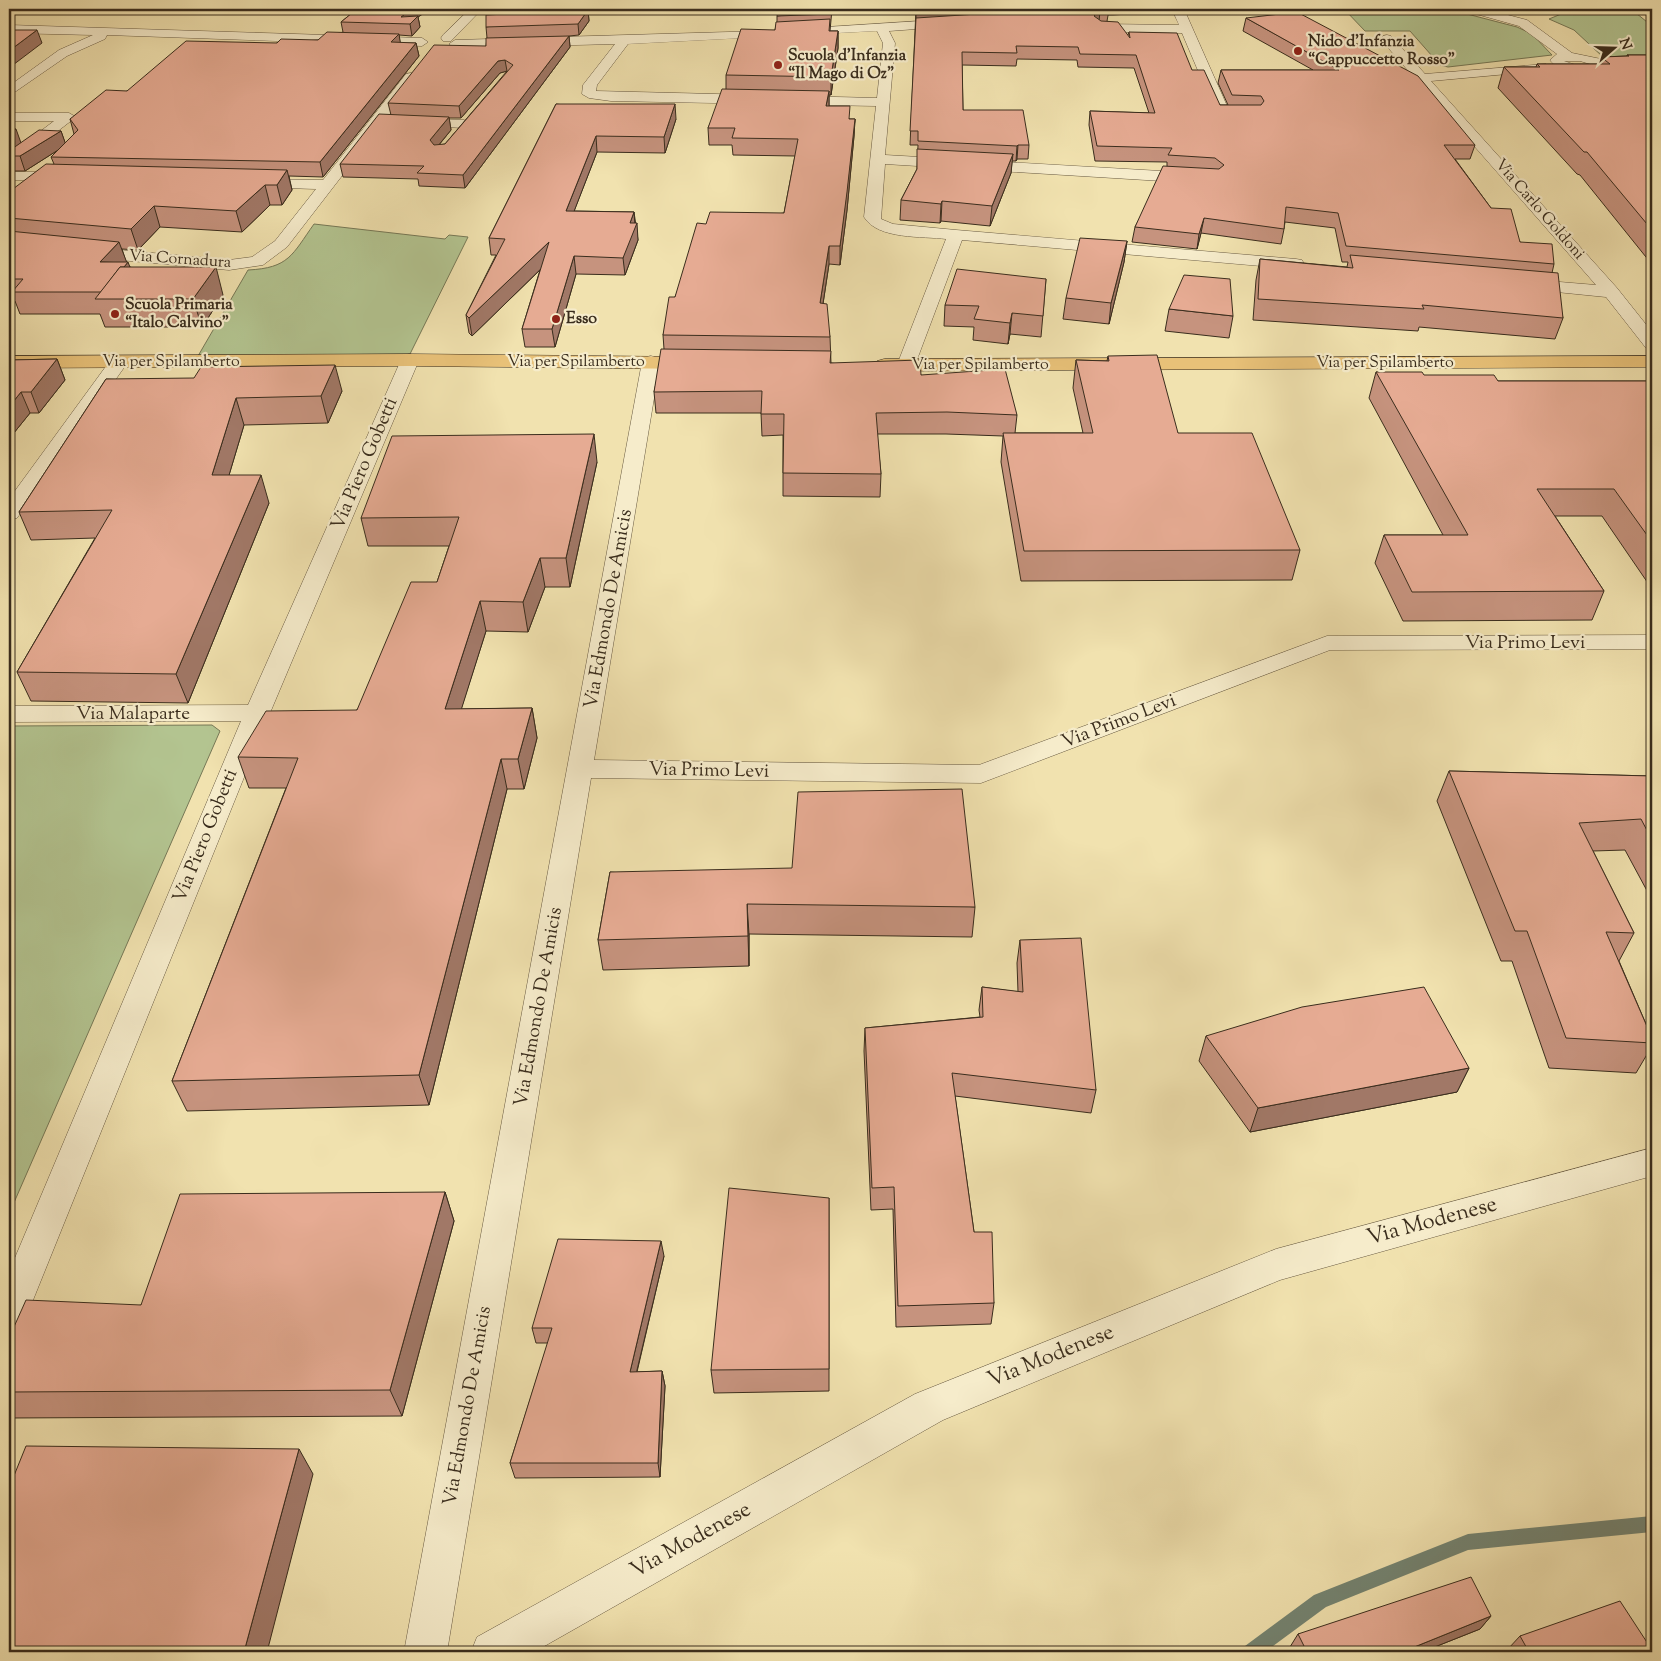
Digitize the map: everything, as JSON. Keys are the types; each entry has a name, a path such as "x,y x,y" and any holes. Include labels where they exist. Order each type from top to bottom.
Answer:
{"main road":[{"name":"Via per Spilamberto","path":"9,362 410,360 710,363"},
{"name":"Via per Spilamberto","path":"867,364 1652,361"}],"street":[{"path":"437,46 476,9"},
{"path":"1058,16 1142,9"},
{"path":"1178,9 1223,114 1230,114"},
{"path":"1473,9 1523,23 1565,60"},
{"path":"9,29 345,38 437,46 882,28 970,22"},
{"path":"882,28 888,43 872,217 875,222 890,228 956,235 1313,266"},
{"path":"1086,28 1186,29"},
{"path":"9,92 63,52 93,40 106,32"},
{"path":"625,39 590,85 589,94 611,97 883,102"},
{"name":"Via Carlo Goldoni","path":"1387,39 1611,292 1652,344"},
{"path":"1423,78 1587,58 1598,64 1614,64"},
{"name":"Via Cornadura","path":"67,250 212,265 257,261 281,244 417,69"},
{"path":"452,139 476,111"},
{"path":"9,116 69,117 9,161"},
{"path":"376,121 464,124"},
{"path":"877,159 1212,179"},
{"path":"9,176 80,177"},
{"path":"29,192 50,176"},
{"path":"238,182 327,185"},
{"path":"906,365 956,235"},
{"path":"1502,282 1611,292"},
{"name":"Via Piero Gobetti","path":"9,1315 257,713 410,360"},
{"path":"9,513 119,362"},
{"name":"Via Edmondo De Amicis","path":"425,1652 582,770 651,362"},
{"name":"Via Primo Levi","path":"582,770 981,774 1327,643 1652,642"},
{"name":"Via Malaparte","path":"9,714 257,713"},
{"name":"Via Modenese","path":"492,1652 929,1407 1276,1265 1652,1162"}],"green space":[{"path":"1344,9 1448,9 1517,27 1532,34 1552,55 1448,67 1440,65 1410,31 1365,31"},
{"path":"1555,9 1631,9 1652,26 1652,59 1603,57 1574,30 1549,19 1566,12"},
{"path":"314,224 445,239 449,235 468,237 410,354 198,356 248,270 262,269 281,263 294,252"},
{"path":"212,725 220,731 9,1214 9,726"}],"building":[{"path":"357,9 412,9 401,17 418,16 410,24 341,22"},
{"path":"778,9 831,9 831,14 777,16"},
{"path":"916,9 946,9 916,11"},
{"path":"1055,9 1108,9 1100,10 1094,16 1101,21 1118,22 1130,38 1129,32 1177,33 1192,70 1204,70 1220,105 1261,105 1264,101 1261,96 1232,95 1221,70 1339,70 1246,18 1297,12 1418,76 1475,145 1444,145 1491,208 1511,209 1520,242 1552,244 1554,264 1346,246 1338,213 1286,207 1284,229 1204,218 1199,234 1135,227 1163,166 1219,169 1224,165 1215,158 1168,155 1172,148 1097,146 1090,111 1155,113 1136,55 1080,54 1078,47 1016,46 1017,53 962,52 963,110 1023,110 1029,145 918,141 918,131 910,131 916,18"},
{"path":"588,10 578,24 486,27 486,15"},
{"path":"830,19 829,31 838,31 831,77 726,75 741,29 775,30 776,22"},
{"path":"9,30 37,30 9,51"},
{"path":"327,32 399,34 391,42 416,43 320,162 51,157 78,130 70,119 106,90 127,91 186,41 277,43 281,39 318,40"},
{"path":"569,36 463,175 417,173 424,166 340,164 379,114 449,117 430,140 434,145 445,144 513,65 505,60 498,61 459,106 388,103 434,45 486,46 486,38"},
{"path":"1627,55 1652,55 1652,230 1587,152 1584,152 1504,67 1540,67 1537,64 1610,64 1601,57 1629,56"},
{"path":"722,89 829,91 826,106 850,106 849,119 855,119 840,246 829,246 820,303 827,304 830,337 663,335 669,297 675,297 697,223 706,224 710,212 784,213 798,139 732,138 735,128 708,128"},
{"path":"556,104 675,104 664,137 596,136 566,211 634,212 630,223 637,223 623,258 574,256 552,329 522,329 549,242 469,318 466,315 505,239 489,238"},
{"path":"9,128 16,129 9,134"},
{"path":"39,130 61,131 20,156 9,156 9,151"},
{"path":"917,149 1013,154 992,206 942,201 941,204 901,200 917,169"},
{"path":"46,164 287,170 277,185 265,185 236,211 154,206 131,229 9,218 9,192"},
{"path":"9,231 119,242 100,262 128,262 124,267 120,267 101,292 12,292 23,279 9,279"},
{"path":"1080,238 1127,241 1111,303 1066,298"},
{"path":"1350,255 1558,273 1563,318 1422,305 1424,309 1258,299 1260,259 1353,268"},
{"path":"120,267 216,267 193,299 95,299"},
{"path":"957,269 1046,279 1043,316 1012,313 1010,323 974,319 979,306 945,305"},
{"path":"1184,275 1230,279 1233,316 1169,309"},
{"path":"661,349 831,351 830,363 920,360 921,375 1005,369 1017,415 947,412 876,413 881,474 783,473 784,414 761,414 762,391 654,392"},
{"path":"1157,355 1178,433 1252,433 1300,550 1024,551 1003,433 1093,433 1076,360 1109,361 1108,356"},
{"path":"57,359 31,392 21,392 9,407 9,360"},
{"path":"335,365 321,396 236,398 212,475 261,475 176,674 17,672 112,510 19,512 106,379 194,378 201,367"},
{"path":"1376,372 1422,372 1424,375 1494,375 1498,381 1652,381 1652,542 1614,489 1537,489 1604,591 1412,592 1384,535 1468,535"},
{"path":"594,434 566,558 540,558 523,602 480,601 445,709 532,708 518,759 501,759 419,1075 172,1081 298,758 238,757 266,711 357,710 411,582 437,582 459,517 361,518 392,436"},
{"path":"1449,771 1652,776 1652,840 1641,819 1579,823 1634,933 1606,932 1652,1038 1652,1043 1566,1038 1527,931 1515,931"},
{"path":"962,789 975,907 747,904 748,936 598,940 610,872 792,868 798,792"},
{"path":"1081,938 1096,1090 952,1073 974,1232 992,1232 994,1303 898,1306 894,1187 872,1188 865,1028 983,1017 982,987 1023,992 1020,940"},
{"path":"1424,987 1469,1068 1258,1108 1206,1036 1302,1007"},
{"path":"729,1188 829,1198 829,1369 711,1370"},
{"path":"445,1192 390,1390 9,1392 9,1338 26,1300 141,1305 180,1194"},
{"path":"558,1239 661,1241 630,1372 662,1371 658,1463 510,1463 552,1328 532,1328"},
{"path":"26,1446 299,1449 244,1652 9,1652 9,1488"},
{"path":"1471,1577 1491,1616 1402,1652 1307,1652 1298,1634"},
{"path":"1620,1601 1652,1652 1529,1652 1520,1636"}],"waterway":[{"path":"1251,1652 1320,1601 1468,1542 1652,1524"}],"place":[{"name":"Nido d’Infanzia “Cappuccetto Rosso”","path":"1298,51"},
{"name":"Scuola d’Infanzia “Il Mago di Oz”","path":"778,65"},
{"name":"Scuola Primaria “Italo Calvino”","path":"115,314"},
{"name":"Esso","path":"556,319"}]}
